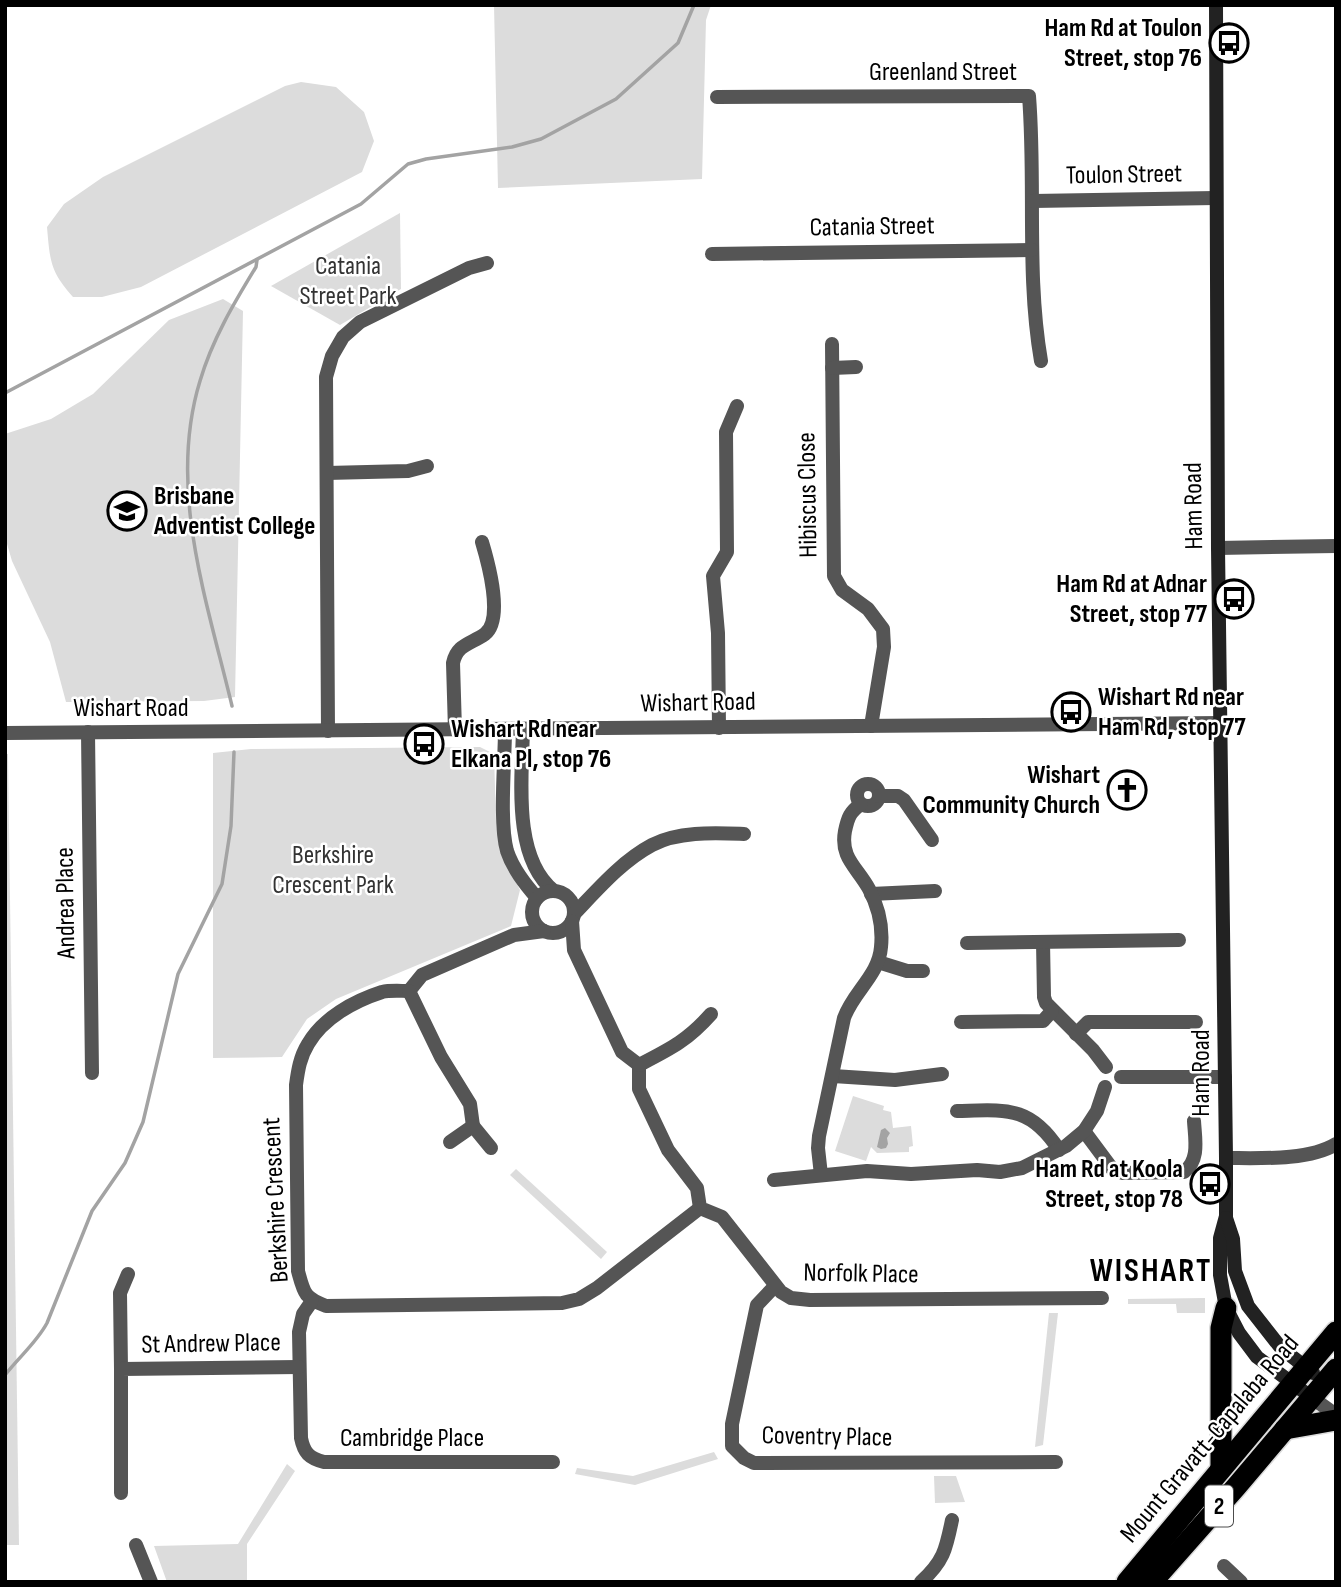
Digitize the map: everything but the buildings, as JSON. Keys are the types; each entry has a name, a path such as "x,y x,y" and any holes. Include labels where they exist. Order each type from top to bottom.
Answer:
{"highway":[{"path":"1222,1469 1220,1328 1226,1308"},
{"name":"Mount Gravatt-Capalaba Road","path":"1127,1582 1336,1332"},
{"name":"Mount Gravatt-Capalaba Road","path":"1152,1582 1285,1429 1327,1385"},
{"path":"1285,1429 1336,1420"}],"street":[{"name":"Ham Road","path":"1216,5 1218,548 1226,1158 1226,1216 1220,1238 1220,1275 1226,1308 1251,1351 1267,1366 1327,1385"},
{"name":"Greenland Street","path":"717,97 1029,96 1032,250 1041,361"},
{"name":"Toulon Street","path":"1033,201 1215,198"},
{"name":"Catania Street","path":"712,254 1032,250"},
{"path":"328,731 326,377 332,356 343,337 360,322 469,268 486,263"},
{"name":"Hibiscus Close","path":"832,344 834,576 842,590 876,616 885,638 871,726"},
{"path":"831,368 856,367"},
{"path":"719,727 718,633 713,576 727,552 726,432 737,406"},
{"path":"327,473 408,471 427,466"},
{"path":"455,730 455,653 491,628 494,614 491,570 482,542"},
{"path":"1218,548 1336,546"},
{"name":"Wishart Road","path":"5,733 1222,723"},
{"path":"505,729 506,848 521,879 537,898"},
{"path":"523,729 522,815 534,867 545,883 574,907 574,950 622,1052 639,1065"},
{"name":"Andrea Place","path":"88,732 92,1073"},
{"path":"821,1175 819,1136 849,1006 872,976 878,962 882,932 871,894 847,856 843,843 848,815 861,804 857,793 864,785 875,787 879,796 898,796 904,800 932,840"},
{"path":"491,1148 473,1126 470,1104 441,1057 409,992 422,975 514,935 565,929 594,892 630,860 654,844 697,835 744,834"},
{"path":"514,935 531,914 537,898 548,891 594,892"},
{"path":"871,894 935,891"},
{"path":"531,914 535,924 574,950"},
{"path":"967,943 1179,940"},
{"path":"1043,942 1044,997 1052,1011 1106,1067"},
{"path":"878,962 907,971 923,971"},
{"name":"Berkshire Crescent","path":"409,992 384,991 339,1011 321,1026 308,1042 300,1061 296,1085 298,1271 304,1293 312,1301 326,1306 562,1303 579,1299 700,1209"},
{"path":"961,1022 1043,1021 1052,1011"},
{"path":"639,1065 682,1043 711,1014"},
{"path":"1076,1034 1088,1022 1196,1022"},
{"path":"639,1065 639,1089 668,1150 697,1188 700,1209"},
{"path":"833,1076 895,1080 942,1074"},
{"path":"1121,1077 1225,1077"},
{"path":"774,1181 867,1171 911,1174 977,1170 1000,1172 1022,1168 1059,1150 1084,1131 1093,1119 1105,1087"},
{"path":"957,1111 1001,1110 1025,1116 1046,1131 1059,1150"},
{"path":"1084,1131 1113,1170 1123,1173 1184,1172 1192,1166 1195,1159 1194,1121"},
{"path":"450,1142 473,1126"},
{"path":"1226,1158 1317,1153 1336,1144"},
{"name":"Norfolk Place","path":"700,1209 722,1217 775,1286 791,1298 1102,1298"},
{"name":"Ham Road","path":"1226,1216 1233,1239 1235,1270 1248,1306 1300,1376"},
{"path":"121,1369 120,1293 128,1274"},
{"name":"Coventry Place","path":"775,1286 757,1305 732,1424 732,1447 744,1458 754,1463 1056,1462"},
{"name":"Cambridge Place","path":"312,1301 303,1314 299,1332 300,1438 304,1451 311,1459 324,1462 553,1462"},
{"name":"St Andrew Place","path":"121,1493 121,1369 299,1367"},
{"path":"1327,1385 1336,1415"},
{"path":"921,1582 937,1568 946,1553 952,1520"},
{"path":"136,1545 151,1582"},
{"path":"1224,1566 1241,1582"}],"green space":[{"path":"494,5 711,5 706,20 702,179 498,188"},
{"path":"301,82 336,87 364,112 374,141 362,172 141,287 102,297 73,297 55,272 48,239 47,227 64,204 103,177 285,86"},
{"name":"Catania Street Park","path":"400,213 401,289 340,325 271,286"},
{"path":"223,299 243,311 235,697 204,701 66,702 50,642 12,561 5,537 5,434 51,419 93,394 169,320"},
{"name":"Berkshire Crescent Park","path":"480,747 494,754 496,822 500,852 520,890 511,926 336,999 307,1019 282,1057 213,1058 213,753 251,749"},
{"path":"5,754 8,754 19,1545 5,1545"},
{"path":"853,1096 884,1106 883,1110 891,1112 893,1128 911,1126 913,1146 909,1147 909,1152 877,1153 871,1147 866,1161 835,1151"},
{"path":"516,1169 607,1252 601,1259 510,1175"},
{"path":"1205,1298 1205,1313 1177,1313 1176,1304 1128,1304 1128,1299"},
{"path":"1049,1313 1058,1313 1043,1445 1035,1447"},
{"path":"714,1452 718,1459 635,1485 575,1474 577,1468 633,1476"},
{"path":"287,1464 295,1471 247,1544 247,1582 167,1582 154,1546 238,1544"},
{"path":"934,1476 956,1476 965,1502 935,1503"}],"shaded area":[{"path":"885,1128 890,1133 888,1144 881,1149 877,1147 881,1130"}],"waterway":[{"path":"5,393 361,204 408,164 512,147 541,139 616,99 678,43 694,5"},
{"path":"232,706 194,544 188,462 191,421 205,366 224,322 256,267 257,260"},
{"path":"5,1375 47,1323 92,1211 125,1163 143,1122 178,974 222,884 231,826 234,752"}],"place":[{"name":"Ham Rd at Toulon Street, stop 76","path":"1229,43"},
{"name":"Brisbane Adventist College","path":"127,511"},
{"name":"Ham Rd at Adnar Street, stop 77","path":"1234,599"},
{"name":"Wishart Rd near Ham Rd, stop 77","path":"1071,712"},
{"name":"Wishart Rd near Elkana Pl, stop 76","path":"424,744"},
{"name":"Wishart Community Church","path":"1127,790"},
{"name":"Ham Rd at Koola Street, stop 78","path":"1210,1184"}],"district":[{"name":"WISHART","path":"1151,1271"}]}
